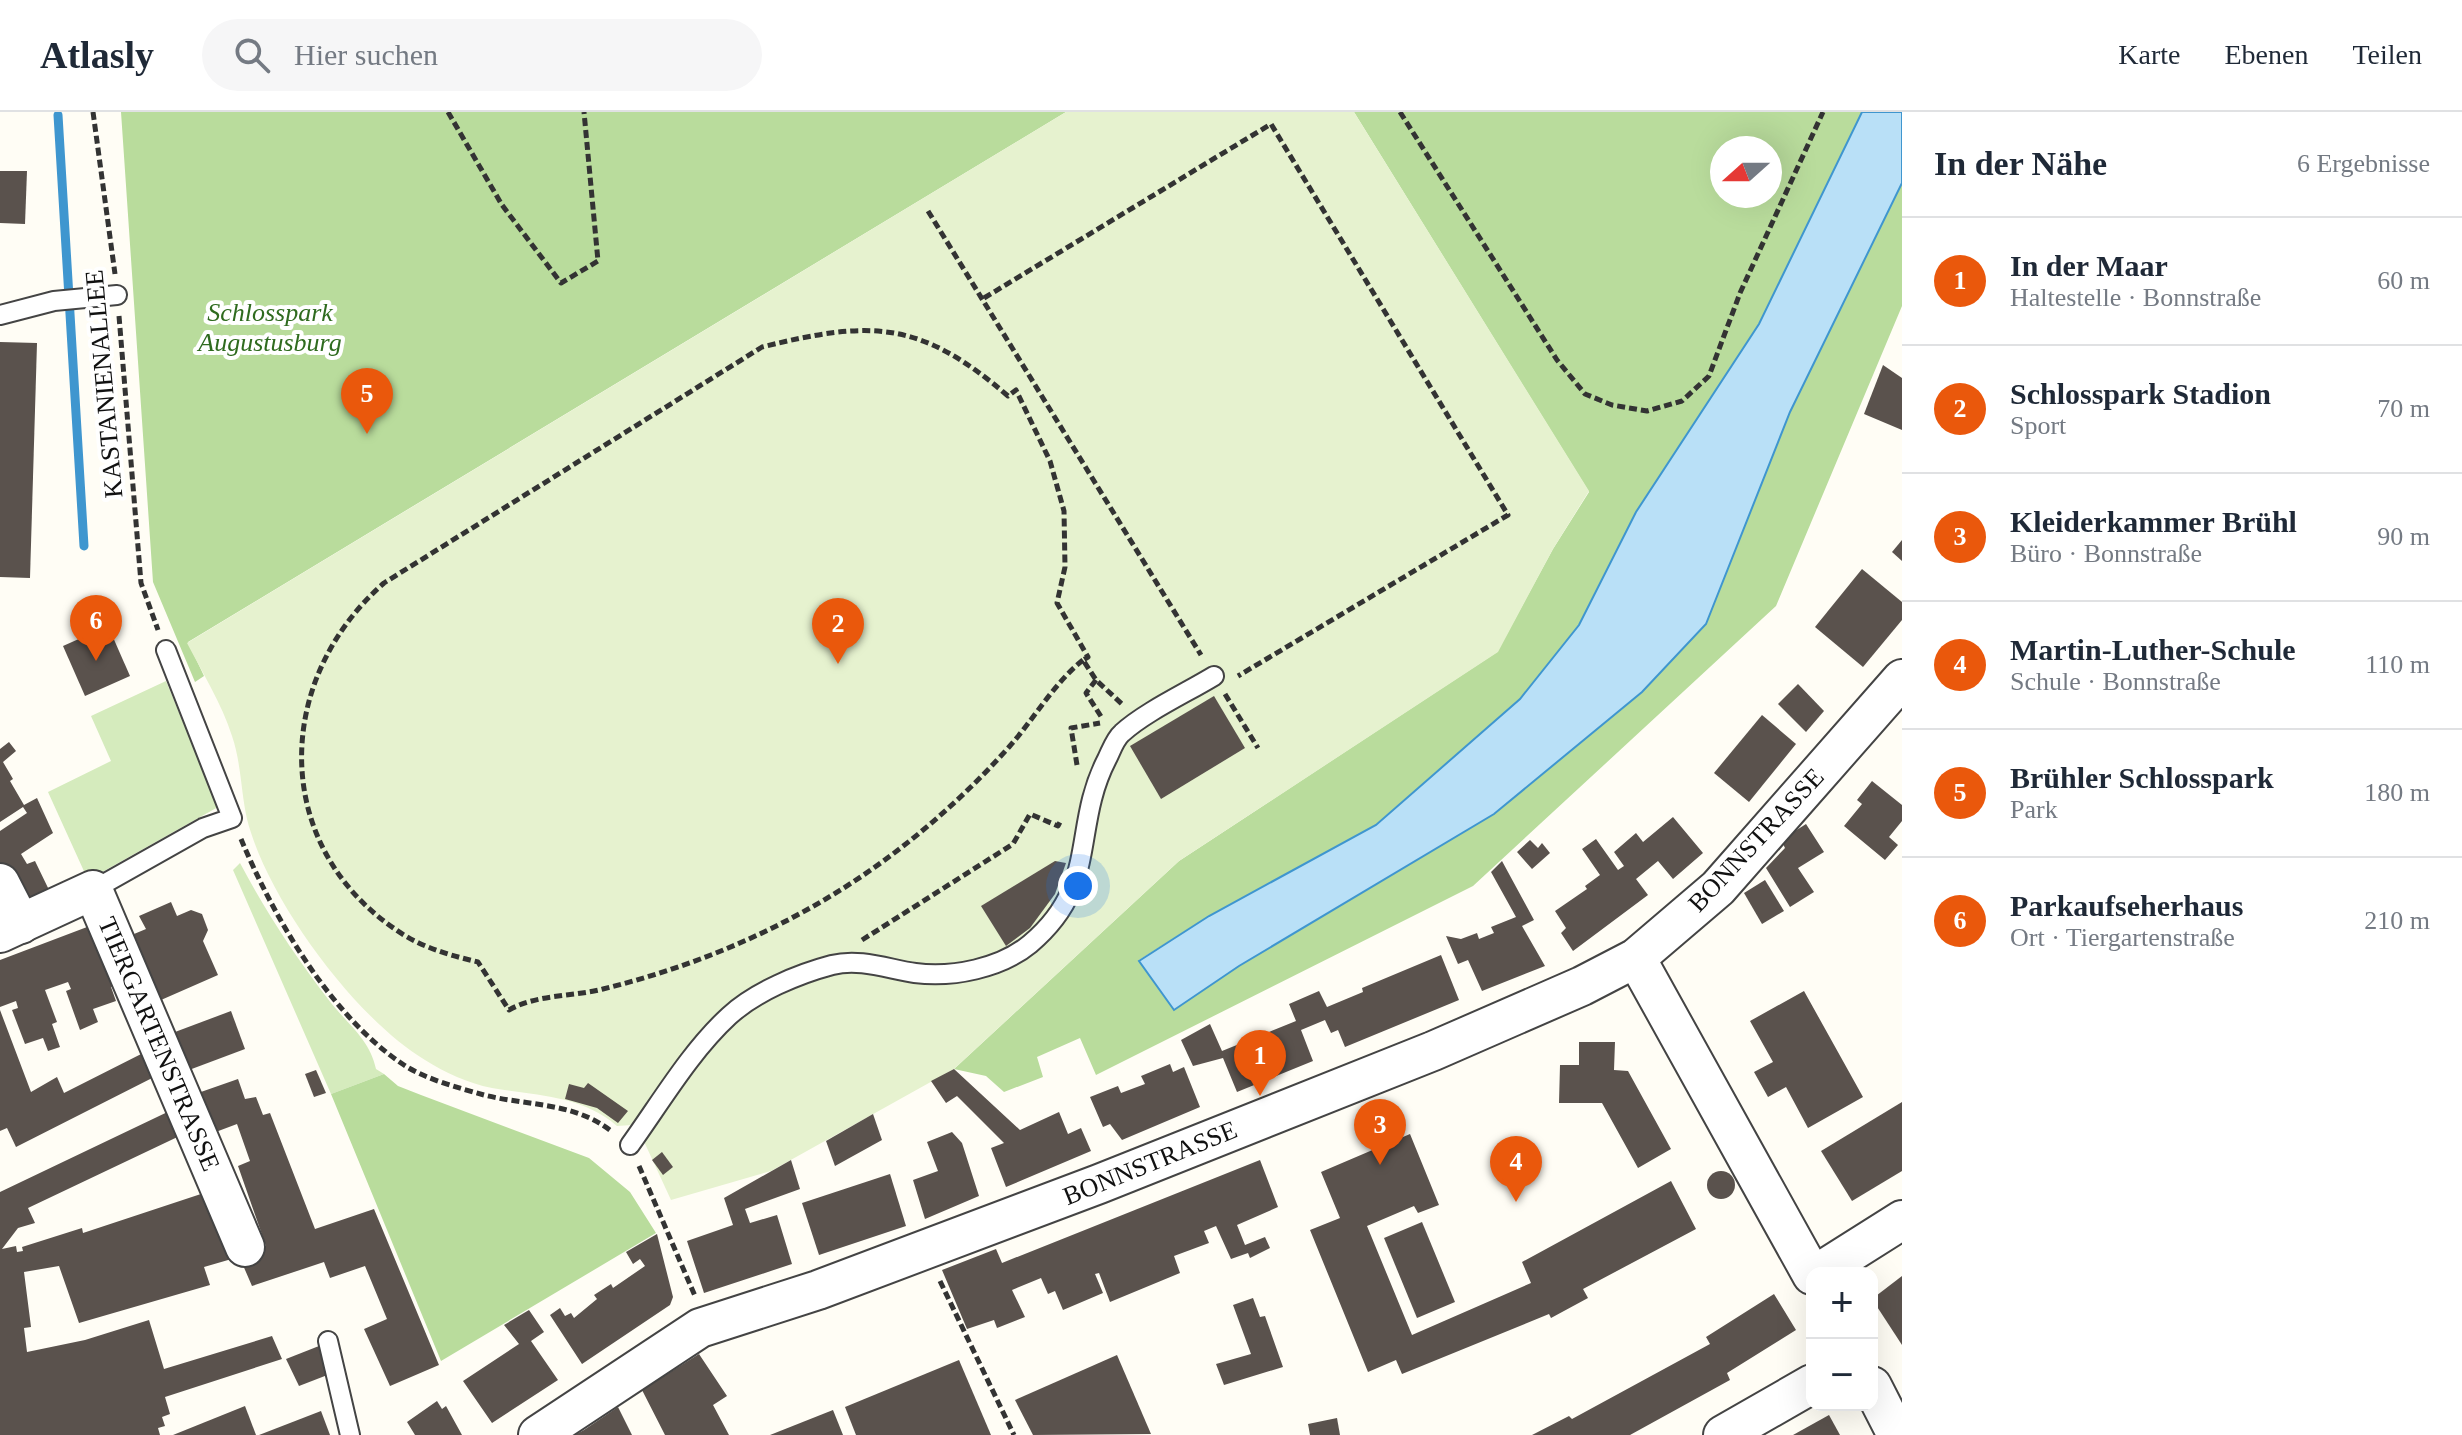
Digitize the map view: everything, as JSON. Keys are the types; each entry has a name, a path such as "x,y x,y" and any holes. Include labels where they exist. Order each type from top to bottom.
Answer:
{"street":[{"name":"BONNSTRASSE","path":"538,1435 700,1328 926,1251 1433,1051 1582,986 1636,958 1718,888 1902,679"},
{"path":"0,883 11,928"},
{"name":"TIERGARTENSTRASSE","path":"11,928 93,890 245,1247"},
{"path":"1636,958 1808,1267"},
{"path":"1828,1267 1902,1220"},
{"path":"1723,1435 1806,1387"},
{"path":"1878,1398 1897,1435"}],"lane":[{"path":"0,315 54,301 117,295"},
{"path":"93,890 203,828 232,818 166,650"},
{"path":"630,1145 680,1075 730,1015 775,987 834,965 878,964 917,973 971,971 1000,961 1028,945 1056,917 1074,889 1094,784 1120,734 1217,681"},
{"path":"328,1341 350,1435"}],"path":[{"name":"KASTANIENALLEE","path":"93,112 117,295 141,583 166,650"},
{"path":"448,112 502,205 561,283 598,261 584,112"},
{"path":"1400,112 1557,360 1575,383 1585,394 1612,405 1647,411 1682,401 1709,376 1740,293 1823,112"},
{"path":"984,298 1271,124 1280,137 1508,515 1217,681"},
{"path":"928,211 1258,748"},
{"path":"868,330 915,338 970,364 1008,396 1016,390 1031,415 1027,418 1057,481 1066,550 1057,603 1088,657 1083,660 1068,672 1011,746 961,798 913,838 836,893 737,945 679,967 576,996 525,1001 509,1010 478,962 450,955 406,936 369,908 329,855 305,790 300,743 308,695 335,636 367,598 397,574 762,347 817,333 868,330"},
{"path":"1074,777 1077,764 1071,728 1105,723 1086,693 1096,680 1083,660"},
{"path":"834,965 874,929 1013,844 1030,814 1058,826 1063,815"},
{"path":"232,818 255,872 288,929 344,1012 371,1042 407,1067 483,1095 590,1114 630,1145 693,1285 700,1328"},
{"path":"926,1251 1014,1435"}],"green space":[{"name":"Schlosspark Augustusburg","path":"121,112 1066,112 188,642 204,676 195,682 153,582"},
{"path":"1066,112 1354,112 1589,491 1553,549 1498,652 1179,861 954,1069 771,1171 671,1200 641,1135 632,1125 617,1126 573,1102 483,1086 449,1073 398,1041 343,986 317,954 273,884 247,819 237,756 228,724 187,643"},
{"path":"1354,112 1862,112 1759,324 1636,512 1579,625 1520,699 1376,825 1209,916 1139,960 1174,1010 1239,966 1494,814 1642,692 1706,624 1790,412 1902,183 1902,306 1776,606 1473,886 1096,1075 1080,1038 1037,1057 1043,1077 1004,1092 986,1076 954,1069 1179,861 1497,652 1553,549 1589,492"},
{"path":"166,681 218,807 88,880 48,792 111,761 91,716"},
{"path":"240,863 293,950 328,999 363,1040 376,1069 384,1074 331,1094 233,870"},
{"path":"384,1074 398,1086 589,1158 630,1192 656,1233 441,1361 331,1094"}],"water":[{"path":"1862,112 1902,112 1902,183 1790,412 1706,624 1642,692 1494,814 1239,966 1174,1010 1139,961 1209,916 1376,825 1520,699 1579,625 1636,512 1759,324"}],"building":[{"path":"0,171 27,171 25,224 0,223"},
{"path":"0,342 37,343 30,578 0,577"},
{"path":"1883,365 1902,378 1902,430 1864,414"},
{"path":"1902,540 1902,561 1892,552"},
{"path":"1862,569 1902,602 1902,620 1863,667 1815,627"},
{"path":"108,626 130,676 85,696 63,646"},
{"path":"1798,684 1824,711 1806,732 1778,704"},
{"path":"1214,696 1245,748 1161,799 1130,746"},
{"path":"1762,715 1796,744 1749,802 1714,773"},
{"path":"9,742 16,751 3,762 13,779 10,781 24,805 37,798 53,833 21,854 27,864 35,861 50,892 23,906 0,862 0,831 27,813 23,807 0,822 0,749"},
{"path":"1872,781 1902,805 1902,821 1889,837 1898,845 1885,860 1844,826 1862,804 1857,800"},
{"path":"1673,817 1703,853 1673,879 1658,861 1636,879 1648,895 1573,951 1561,933 1566,928 1555,911 1587,889 1585,886 1600,875 1582,849 1596,839 1618,870 1624,866 1614,852 1636,833 1643,842"},
{"path":"1806,824 1824,852 1798,868 1814,892 1790,907 1766,868 1785,848 1781,840"},
{"path":"1530,840 1538,848 1542,843 1550,853 1532,869 1517,852"},
{"path":"1055,861 1066,863 1055,894 1030,928 1006,946 981,906"},
{"path":"1502,861 1534,920 1522,926 1545,966 1482,991 1468,960 1458,964 1446,936 1461,939 1477,933 1479,939 1494,933 1491,927 1516,917 1491,872"},
{"path":"1765,880 1784,911 1762,924 1744,893"},
{"path":"171,902 177,916 191,910 202,914 208,930 203,941 218,975 161,1000 134,934 146,929 139,916"},
{"path":"95,924 118,984 111,987 116,1001 93,1009 98,1022 80,1030 66,991 71,989 68,982 45,990 57,1022 52,1024 60,1047 48,1051 43,1038 25,1044 12,1010 18,1008 16,1001 0,1007 0,960"},
{"path":"1441,955 1459,1000 1345,1047 1338,1030 1331,1033 1325,1020 1301,1030 1313,1061 1237,1092 1223,1058 1193,1066 1181,1040 1210,1024 1222,1051 1296,1021 1289,1004 1319,991 1327,1007 1363,992 1362,988"},
{"path":"1804,991 1863,1097 1808,1128 1786,1087 1768,1097 1754,1072 1773,1062 1750,1021"},
{"path":"0,1010 31,1092 57,1077 64,1093 155,1047 164,1072 16,1147 7,1128 0,1131"},
{"path":"231,1011 245,1049 189,1070 175,1032"},
{"path":"1579,1042 1615,1042 1614,1070 1628,1071 1671,1149 1638,1168 1602,1103 1559,1103 1560,1065 1579,1065"},
{"path":"1170,1064 1173,1072 1184,1067 1200,1107 1122,1140 1110,1124 1103,1127 1090,1097 1118,1086 1121,1093 1145,1084 1141,1076"},
{"path":"954,1069 1020,1130 1059,1112 1068,1134 1081,1128 1091,1151 1006,1187 991,1148 1004,1143 957,1096 946,1103 931,1081"},
{"path":"316,1070 326,1093 314,1097 305,1074"},
{"path":"238,1079 245,1099 256,1097 263,1115 270,1113 315,1229 374,1209 439,1365 390,1386 364,1329 387,1319 365,1266 330,1278 324,1262 252,1286 239,1256 266,1246 238,1166 250,1161 237,1124 213,1133 198,1093"},
{"path":"588,1083 628,1111 618,1123 597,1108 565,1099 569,1084 584,1088"},
{"path":"1902,1102 1902,1171 1852,1201 1821,1151"},
{"path":"178,1107 188,1132 28,1208 35,1223 18,1228 2,1249 16,1246 17,1252 23,1251 22,1247 82,1228 83,1233 210,1191 235,1258 204,1267 210,1285 79,1323 59,1266 24,1272 31,1327 24,1328 27,1352 85,1340 149,1320 164,1369 272,1336 282,1359 165,1397 170,1414 162,1417 165,1426 158,1428 160,1435 0,1435 0,1192"},
{"path":"873,1114 882,1140 835,1166 826,1141"},
{"path":"952,1132 962,1143 979,1196 925,1219 913,1180 938,1171 927,1142"},
{"path":"1410,1134 1439,1205 1418,1213 1414,1206 1367,1226 1412,1335 1531,1283 1522,1262 1671,1181 1696,1229 1583,1289 1588,1298 1551,1318 1549,1314 1402,1374 1396,1360 1368,1372 1310,1230 1340,1218 1321,1172"},
{"path":"662,1152 673,1167 663,1175 652,1160"},
{"path":"791,1160 800,1189 745,1209 750,1223 777,1215 792,1264 704,1293 687,1241 733,1225 724,1198"},
{"path":"1260,1160 1278,1207 1237,1225 1245,1245 1265,1237 1270,1248 1250,1258 1248,1253 1231,1259 1216,1226 1204,1231 1209,1243 1174,1256 1180,1273 1110,1302 1099,1273 1095,1274 1103,1293 1063,1310 1055,1291 1048,1294 1041,1278 1012,1290 1025,1317 997,1328 994,1320 967,1329 942,1270 996,1249 1002,1263"},
{"path":"1721,1171 1731,1175 1735,1185 1731,1195 1721,1199 1711,1195 1707,1185 1711,1175"},
{"path":"890,1174 906,1226 819,1255 802,1203"},
{"path":"1422,1222 1455,1302 1417,1318 1384,1238"},
{"path":"657,1234 673,1297 670,1305 582,1364 550,1315 560,1308 565,1316 571,1313 574,1318 597,1299 594,1295 611,1284 613,1288 645,1266 640,1259 633,1264 626,1252"},
{"path":"1902,1276 1902,1345 1878,1308 1878,1294"},
{"path":"1774,1294 1796,1330 1727,1373 1730,1380 1630,1435 1532,1435 1569,1416 1572,1419 1710,1344 1706,1337"},
{"path":"1253,1298 1260,1317 1265,1316 1283,1367 1224,1385 1216,1364 1251,1354 1233,1305"},
{"path":"529,1310 544,1332 531,1341 558,1380 492,1423 463,1381 519,1344 504,1325"},
{"path":"319,1346 330,1374 299,1386 286,1359"},
{"path":"699,1354 727,1396 713,1405 729,1435 665,1435 642,1390"},
{"path":"1117,1355 1151,1434 1033,1435 1015,1400"},
{"path":"959,1360 991,1435 856,1435 845,1407"},
{"path":"437,1401 442,1409 446,1406 462,1435 415,1435 407,1422"},
{"path":"245,1406 256,1435 173,1435"},
{"path":"618,1407 632,1435 575,1435 584,1430"},
{"path":"833,1410 843,1435 770,1435"},
{"path":"321,1411 330,1435 259,1435"},
{"path":"1829,1415 1840,1435 1793,1435"},
{"path":"1337,1418 1340,1435 1310,1435 1308,1424"}],"waterway":[{"path":"58,115 84,546"}],"place":[{"name":"Brühler Schlosspark","path":"367,434"},
{"name":"Parkaufseherhaus","path":"96,661"},
{"name":"Schlosspark Stadion","path":"838,664"},
{"name":"In der Maar","path":"1260,1096"},
{"name":"Kleiderkammer Brühl","path":"1380,1165"},
{"name":"Martin-Luther-Schule","path":"1516,1202"}]}
